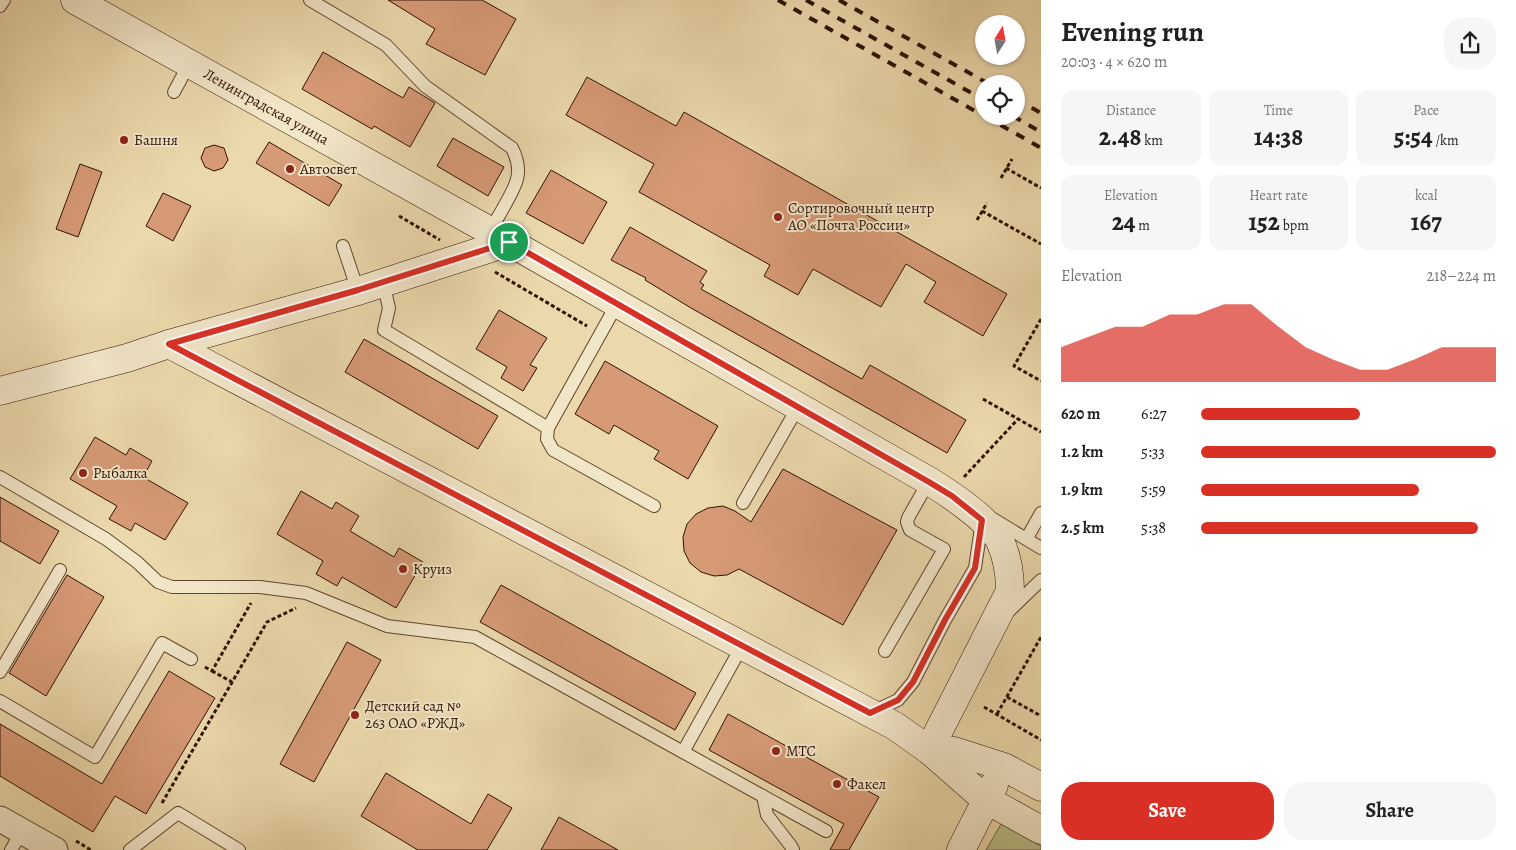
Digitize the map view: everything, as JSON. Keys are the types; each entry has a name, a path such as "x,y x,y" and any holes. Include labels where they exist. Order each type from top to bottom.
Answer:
{"street":[{"name":"Ленинградская улица","path":"75,0 500,237 929,482 957,487 1000,541 1010,575 1010,591 929,750"},
{"path":"0,391 127,358 370,286 466,255 500,237"},
{"path":"169,344 895,726 929,750 985,799 1041,830"},
{"path":"929,750 954,750 1004,767 1041,788"},
{"path":"961,850 985,799 1004,767"},
{"path":"0,818 16,840 55,850"}],"lane":[{"path":"0,6 4,0"},
{"path":"310,0 386,45 425,86 512,148 518,169 517,180 500,237"},
{"path":"174,92 189,64"},
{"path":"342,246 370,286 389,308 384,330 548,428"},
{"path":"617,304 548,428 547,439 553,450 654,506"},
{"path":"743,503 798,407"},
{"path":"0,477 106,539 137,562 158,582 172,587 260,587 306,594 387,626 474,637 826,831"},
{"path":"885,651 944,549 910,530 907,526 908,518 929,482"},
{"path":"957,487 1041,548"},
{"path":"1027,538 1041,513"},
{"path":"870,713 898,700 913,682 945,620 975,568 982,520"},
{"path":"0,672 60,570"},
{"path":"992,627 1041,580"},
{"path":"0,701 95,757 162,643 191,659"},
{"path":"683,752 742,646"},
{"path":"763,796 767,815 793,850"},
{"path":"130,850 178,813 239,850"}],"path":[{"path":"1001,178 1012,159"},
{"path":"1006,168 1041,188"},
{"path":"977,220 987,203"},
{"path":"982,211 1041,244"},
{"path":"399,216 600,334"},
{"path":"1041,319 1014,366 1041,381"},
{"path":"983,399 1041,432"},
{"path":"957,487 1018,419"},
{"path":"212,671 260,587"},
{"path":"159,808 267,622 318,598"},
{"path":"997,714 1041,637"},
{"path":"191,659 232,682"},
{"path":"1007,697 1041,716"},
{"path":"984,706 1041,740"}],"green space":[{"path":"1001,824 1041,846 1041,850 986,850"}],"building":[{"path":"388,0 482,0 516,19 485,75 426,44 435,29"},
{"path":"323,52 403,98 409,87 435,103 410,147 374,126 372,129 302,89"},
{"name":"Сортировочный центр АО «Почта России»","path":"587,77 676,126 684,112 1007,294 983,336 924,302 936,282 906,264 881,307 813,269 798,295 764,276 770,265 639,192 654,164 566,115"},
{"path":"453,138 504,167 488,196 437,166"},
{"path":"269,142 342,185 329,206 256,163"},
{"path":"214,145 224,148 228,160 223,168 214,171 205,167 201,158 205,148"},
{"path":"80,164 102,172 78,237 56,229"},
{"path":"551,170 607,202 583,244 526,213"},
{"path":"163,193 191,206 173,241 146,226"},
{"path":"630,227 707,271 700,282 704,285 701,289 862,379 870,365 966,420 947,453 691,308 645,280 646,278 611,260"},
{"path":"499,310 547,338 530,365 537,368 523,391 501,378 507,367 476,349"},
{"path":"364,339 498,416 478,449 345,372"},
{"path":"605,361 718,426 688,479 654,459 659,451 614,425 609,434 575,414"},
{"path":"95,437 126,455 130,448 152,461 143,477 188,503 165,540 135,523 131,531 109,519 117,506 70,479"},
{"path":"783,469 897,530 843,625 739,569 727,575 714,576 701,572 690,563 684,551 683,537 687,524 696,514 708,508 723,506 735,511 751,522"},
{"path":"301,491 332,509 336,502 359,516 350,531 394,557 399,548 423,562 396,608 342,577 337,586 316,574 323,561 277,534"},
{"path":"0,497 59,531 40,564 0,541"},
{"path":"67,575 104,597 46,696 9,673"},
{"path":"501,585 696,693 675,730 480,622"},
{"path":"347,642 381,660 314,782 280,764"},
{"path":"169,671 215,698 146,814 115,796 93,832 0,776 0,724 102,784"},
{"path":"728,714 879,797 849,850 830,850 844,824 709,750"},
{"path":"386,773 471,824 488,794 512,808 487,850 418,850 361,816"},
{"path":"559,817 618,850 541,850"}],"railway":[{"path":"778,0 975,111"},
{"path":"806,0 975,95"},
{"path":"839,0 975,76"},
{"path":"1025,104 1041,113"},
{"path":"1025,123 1041,132"},
{"path":"1001,125 1041,148"}],"place":[{"name":"Башня","path":"124,140"},
{"name":"Автосвет","path":"290,169"},
{"name":"Сортировочный центр АО «Почта России»","path":"778,217"},
{"name":"Рыбалка","path":"83,473"},
{"name":"Круиз","path":"403,569"},
{"name":"Детский сад № 263 ОАО «РЖД»","path":"355,715"},
{"name":"МТС","path":"776,751"},
{"name":"Факел","path":"837,784"}],"route":[{"path":"509,242 929,482 952,496 982,520 975,568 945,620 913,682 898,700 870,713 169,344 358,290 509,242"}]}
